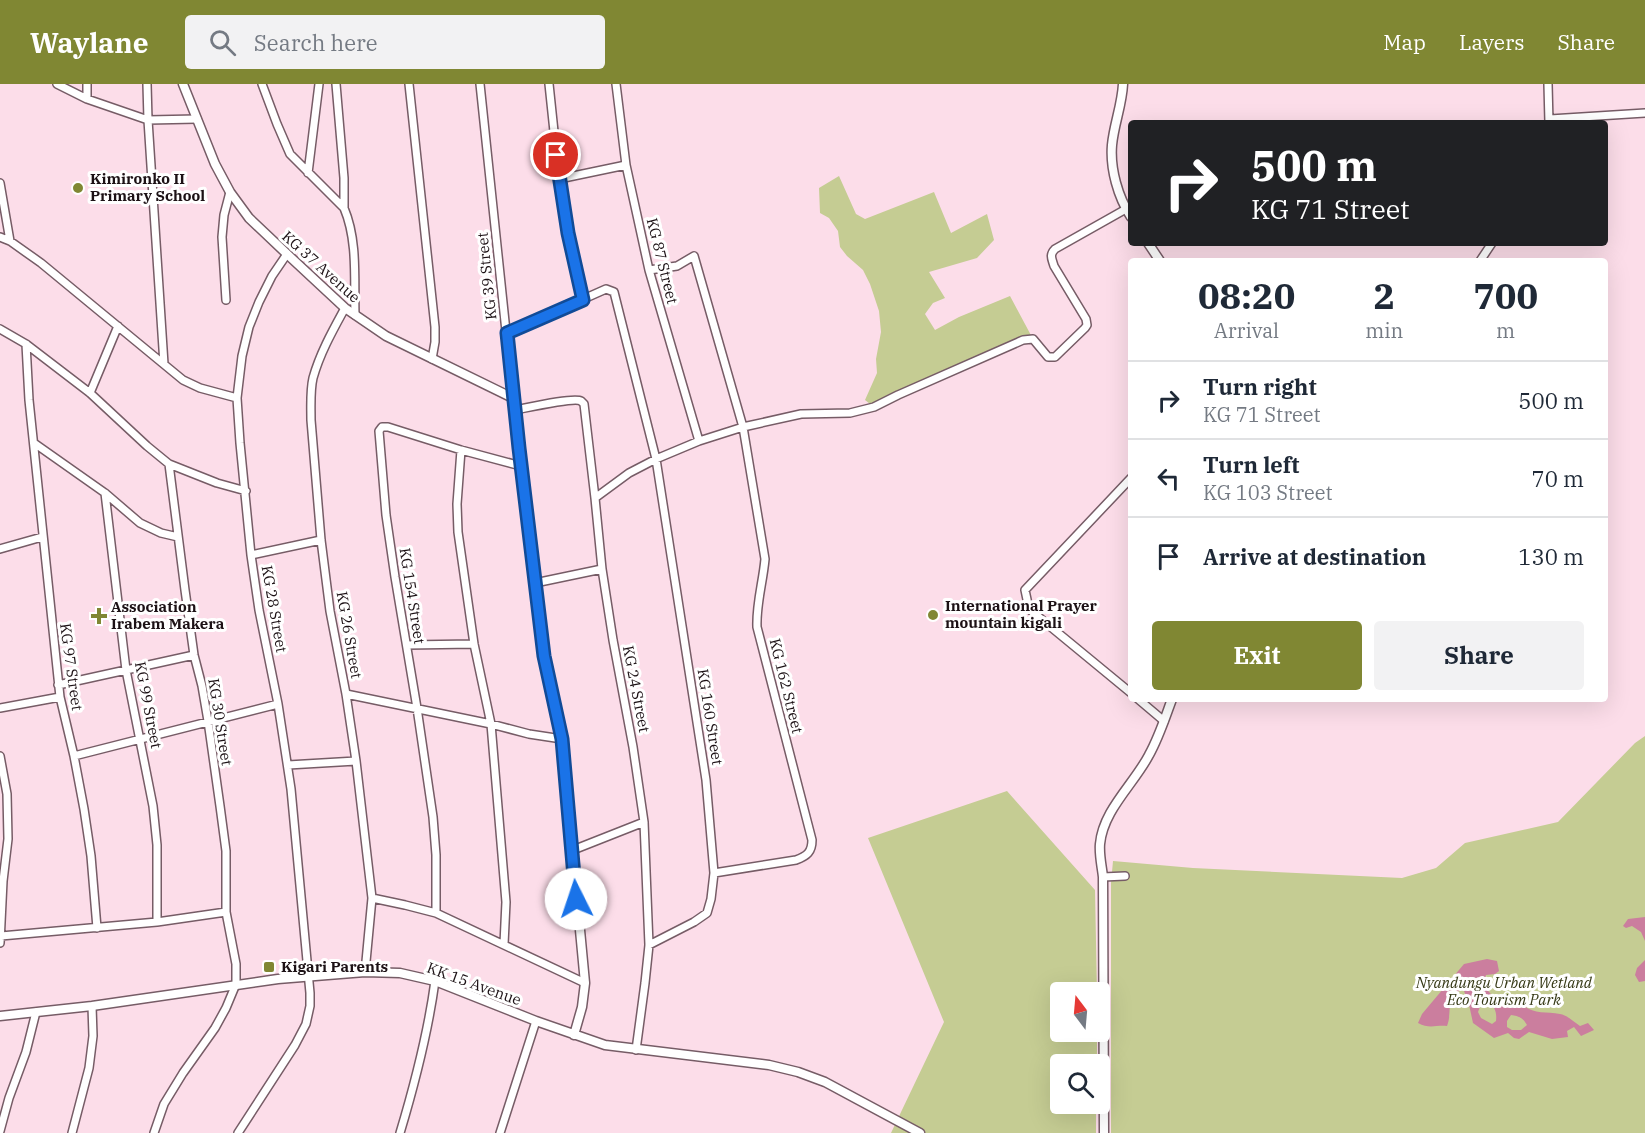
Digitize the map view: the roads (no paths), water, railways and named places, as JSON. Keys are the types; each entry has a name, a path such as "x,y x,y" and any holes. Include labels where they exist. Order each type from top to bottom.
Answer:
{"street":[{"path":"57,84 87,99 148,120 197,119"},
{"path":"87,84 87,99"},
{"path":"147,84 164,364"},
{"name":"KG 37 Avenue","path":"183,84 215,164 230,192 249,218 286,254 345,308 386,336 513,398"},
{"path":"262,84 290,154 344,208"},
{"path":"308,173 319,84"},
{"path":"336,84 344,178 344,208 353,242 355,315"},
{"path":"409,84 435,327 432,359"},
{"name":"KG 39 Street","path":"480,84 535,583 544,656 562,739 573,850 585,983 582,1007 574,1035"},
{"path":"507,333 583,300 559,178 549,84"},
{"name":"KG 87 Street","path":"616,84 626,165 649,270 699,441"},
{"path":"1123,84 1112,145 1112,163 1116,184 1128,211"},
{"path":"1548,84 1550,120"},
{"path":"1562,120 1645,113"},
{"path":"559,178 626,165"},
{"path":"0,183 10,241"},
{"path":"226,300 222,237 224,215 230,192"},
{"path":"595,498 629,473 699,441 743,427 801,414 850,413 874,407 898,394 1023,340 1033,339 1048,357 1055,357 1087,325 1086,319 1054,266 1052,252 1128,213"},
{"path":"0,237 10,241 41,263 183,380 200,388 237,398"},
{"name":"KG 28 Street","path":"238,1133 295,1045 306,1024 310,1006 288,765 251,555 237,398 242,356 249,327 272,276 286,254"},
{"path":"649,270 677,266 694,256 743,427"},
{"name":"KG 160 Street","path":"583,300 606,289 614,292 656,459 706,780 714,873 707,913 649,945"},
{"name":"KG 26 Street","path":"345,308 318,363 312,386 311,420 321,540 330,611 356,761 372,898 365,972"},
{"path":"90,393 118,326"},
{"path":"0,329 26,344 90,393 169,464 217,483 246,491"},
{"name":"KG 97 Street","path":"26,344 28,400 58,685 74,756 91,856 97,928"},
{"name":"KG 24 Street","path":"515,410 576,400 584,404 602,569 644,822 649,945 636,1050"},
{"name":"KG 154 Street","path":"436,914 436,855 433,817 386,515 379,431 382,427 388,427 521,466"},
{"name":"KG 162 Street","path":"714,873 796,860 806,856 812,849 812,840 757,627 756,613 765,559 743,427"},
{"path":"34,443 105,493 140,523 161,533 178,537"},
{"path":"461,450 457,504 458,532 474,644 491,724 506,902 504,944"},
{"name":"KG 30 Street","path":"169,464 194,655 208,721 226,851 226,912 236,964 236,984"},
{"path":"1128,481 1024,590 1029,609 1128,691"},
{"name":"KG 99 Street","path":"105,493 126,670 153,806 157,845 157,922"},
{"path":"0,549 42,537"},
{"path":"251,555 321,540"},
{"path":"535,583 602,569"},
{"path":"407,645 474,644"},
{"path":"58,685 194,655"},
{"path":"346,694 529,734 562,739"},
{"path":"0,708 60,697"},
{"path":"1142,702 1164,721"},
{"path":"1104,1133 1103,877 1100,847 1106,823 1149,756 1161,732 1171,702"},
{"path":"74,756 278,704"},
{"path":"0,756 7,795 8,839 1,881 0,940 226,912"},
{"path":"288,765 356,761"},
{"path":"573,850 644,822"},
{"path":"1103,877 1125,876"},
{"path":"372,898 436,914 585,983"},
{"name":"KK 15 Avenue","path":"0,1016 92,1006 236,984 308,976 365,972 400,974 435,981 536,1022 605,1045 769,1065 798,1072 825,1082 920,1133"},
{"path":"400,1133 428,1026 435,981"},
{"path":"154,1133 164,1104 215,1028 236,984"},
{"path":"72,1133 89,1068 93,1036 92,1006"},
{"path":"0,1131 26,1052 36,1012"},
{"path":"500,1133 536,1022"}],"place":[{"name":"Kimironko II Primary School","path":"78,188"},
{"name":"International Prayer mountain kigali","path":"933,615"},
{"name":"Association Irabem Makera","path":"99,616"},
{"name":"Kigari Parents","path":"269,967"}],"park label":[{"name":"Nyandungu Urban Wetland Eco Tourism Park","path":"1504,992"}]}
